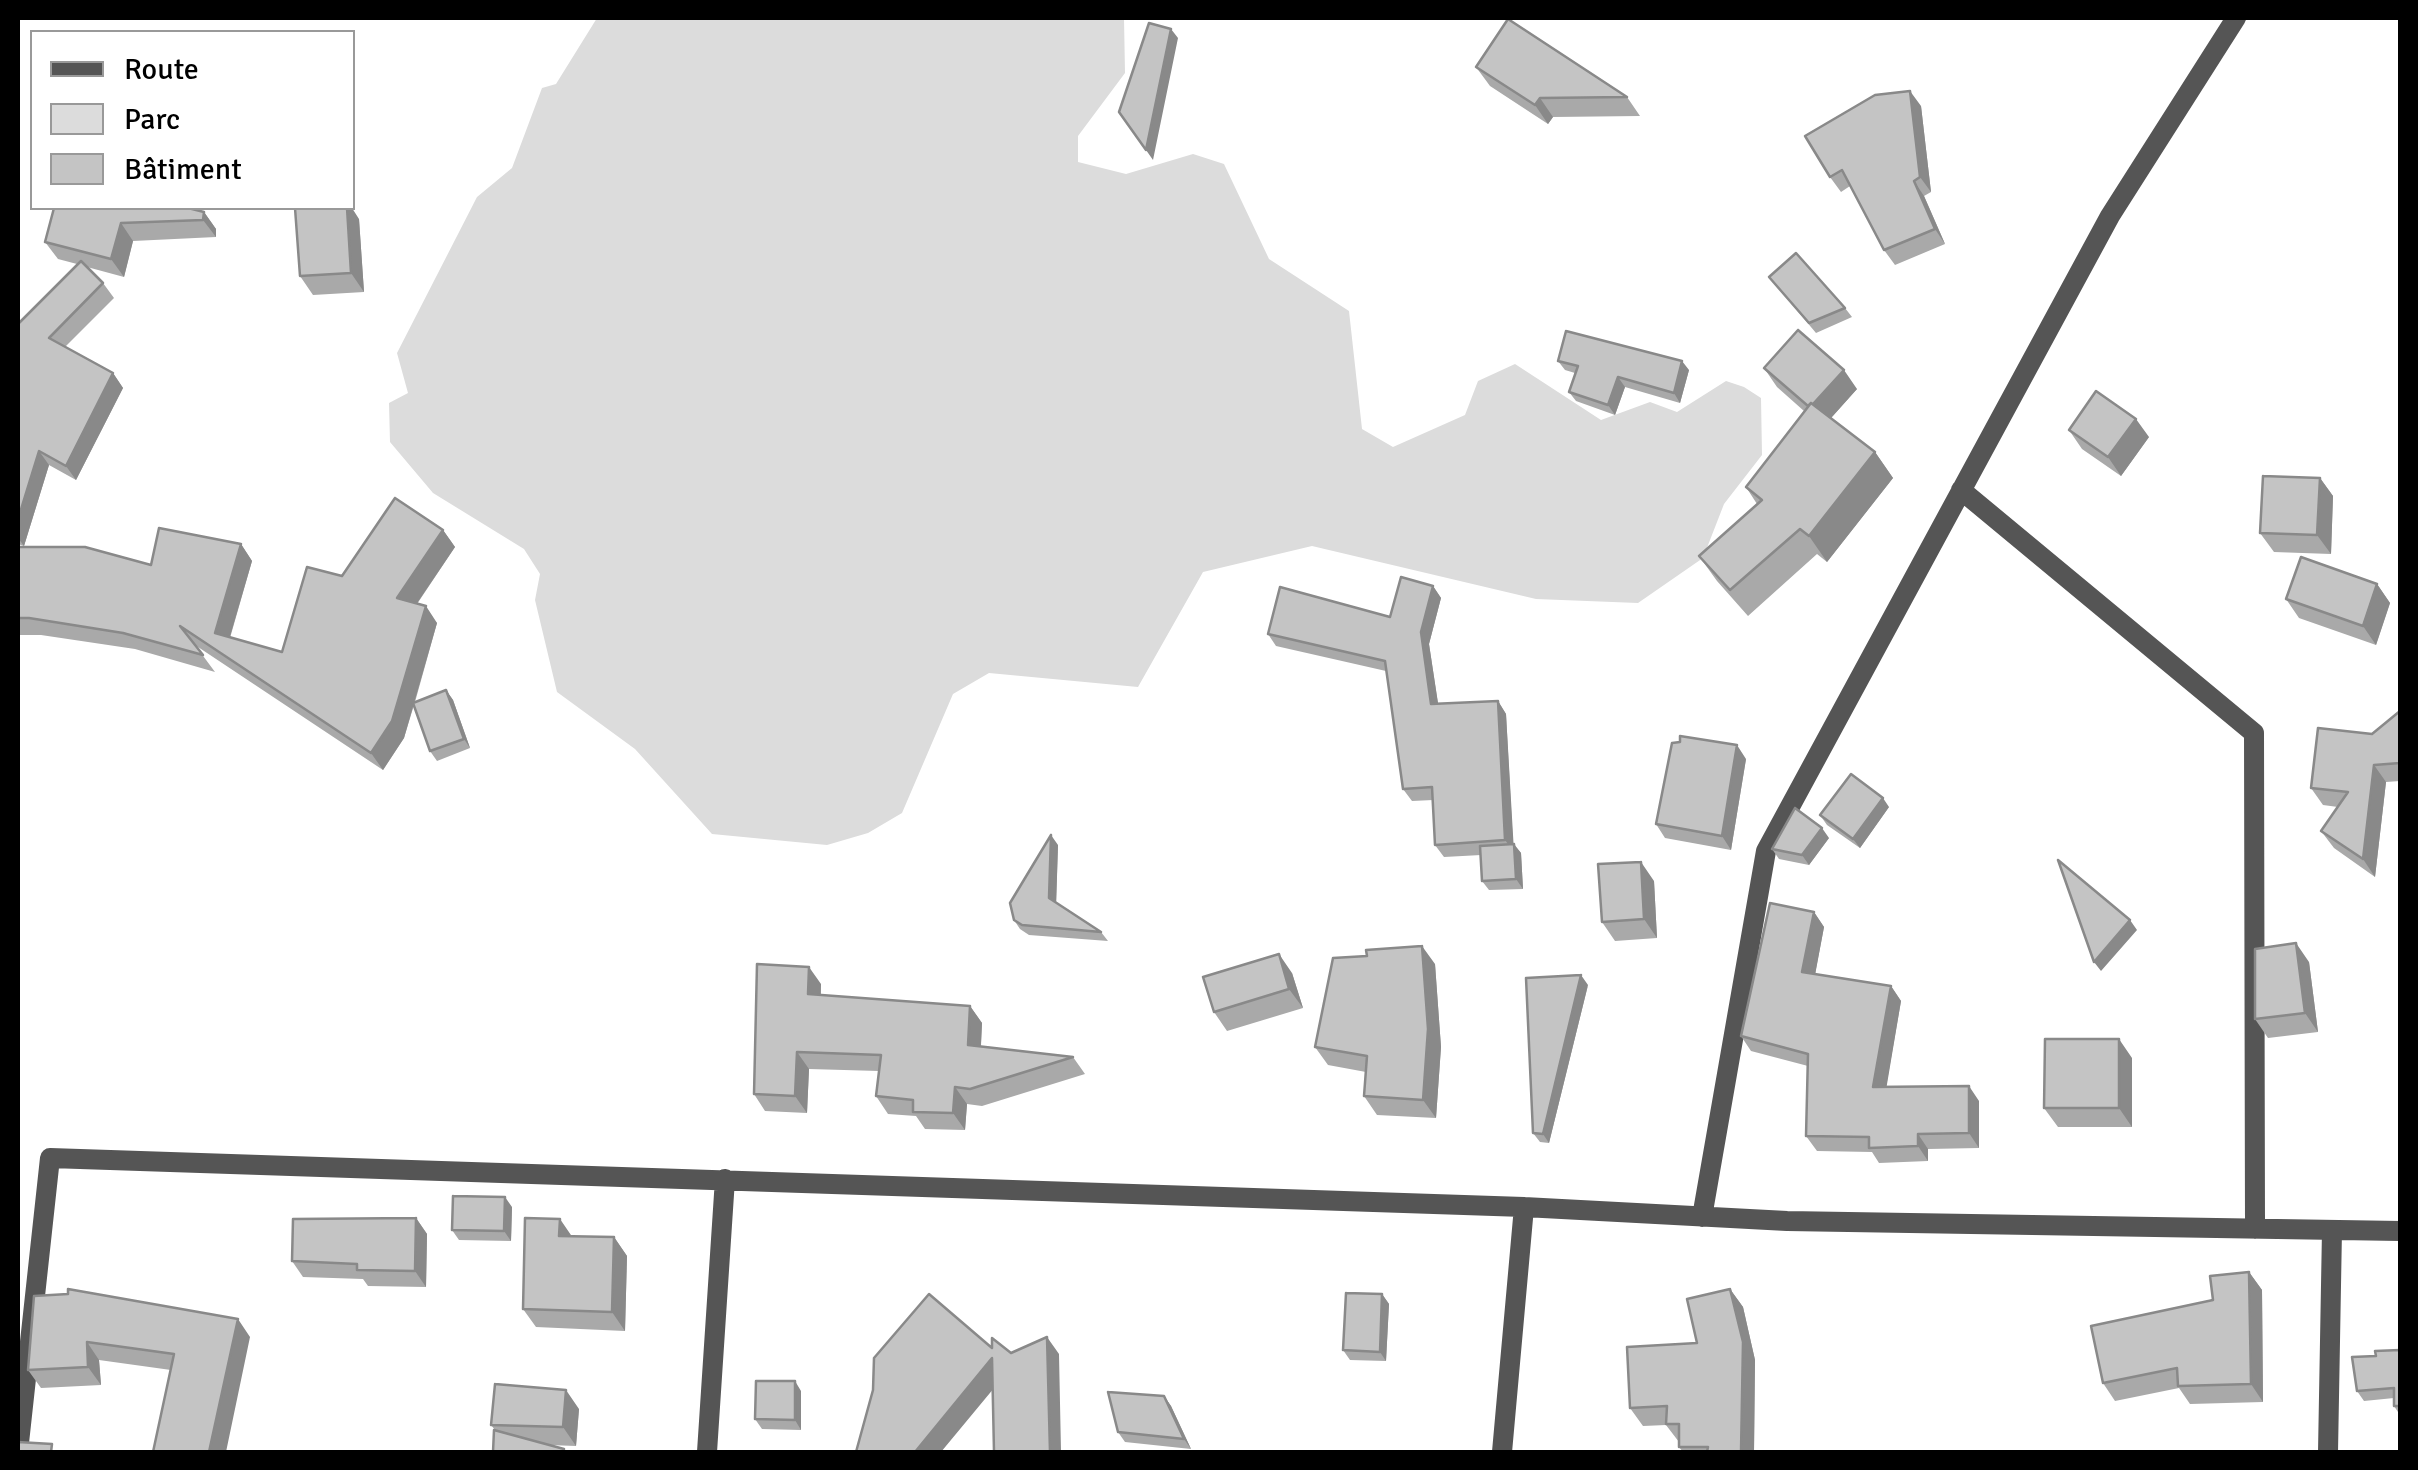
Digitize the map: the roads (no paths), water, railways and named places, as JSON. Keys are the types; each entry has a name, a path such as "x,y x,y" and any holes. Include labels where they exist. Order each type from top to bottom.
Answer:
{"street":[{"path":"1702,1217 1766,850 2110,216 2236,18"},
{"path":"1961,490 2254,733 2256,1229"},
{"path":"18,1452 50,1158 1524,1206 1702,1217 2400,1231"},
{"path":"707,1452 726,1179"},
{"path":"1502,1452 1524,1206"},
{"path":"2328,1452 2332,1230"}]}
